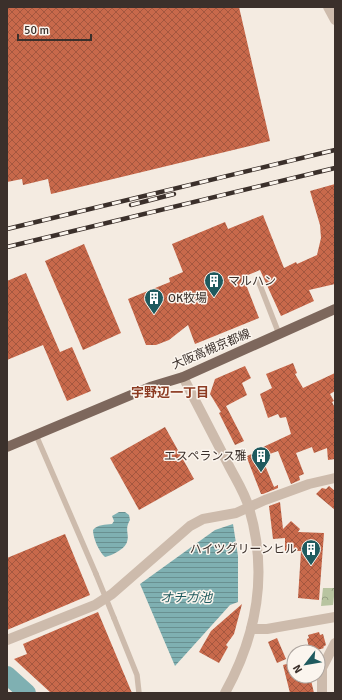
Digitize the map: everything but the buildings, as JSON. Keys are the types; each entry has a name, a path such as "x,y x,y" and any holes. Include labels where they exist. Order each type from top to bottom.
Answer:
{"main road":[{"name":"大阪高槻京都線","path":"7,447 150,386 183,377 335,309"}],"street":[{"path":"328,7 335,20"},
{"path":"183,377 249,507 258,545 259,576 249,640 225,693"},
{"path":"7,640 95,605 112,594 190,526 203,519 236,513 309,484 335,478"},
{"path":"251,629 267,629 335,617"},
{"path":"322,693 322,668 335,643"}],"lane":[{"path":"258,280 279,334"},
{"path":"36,435 138,675 139,693"}],"green space":[{"path":"323,588 335,588 333,605 321,606"}],"water":[{"path":"119,512 125,512 129,515 130,520 127,527 127,542 121,550 105,557 97,545 93,530 99,526 112,524 114,521 112,516"},
{"name":"オチガ池","path":"233,524 238,556 238,602 230,605 175,666 140,584 215,530"}],"waterway":[{"path":"7,675 27,693"}],"railway":[{"path":"7,229 335,150"},
{"path":"7,247 335,168"},
{"path":"131,205 174,194"}],"place":[{"name":"マルハン","path":"214,298"},
{"name":"OK牧場","path":"154,315"},
{"name":"エスペランス雅","path":"261,473"},
{"name":"ハイツグリーンヒル","path":"311,566"}],"district":[{"name":"宇野辺一丁目","path":"170,392"}]}
